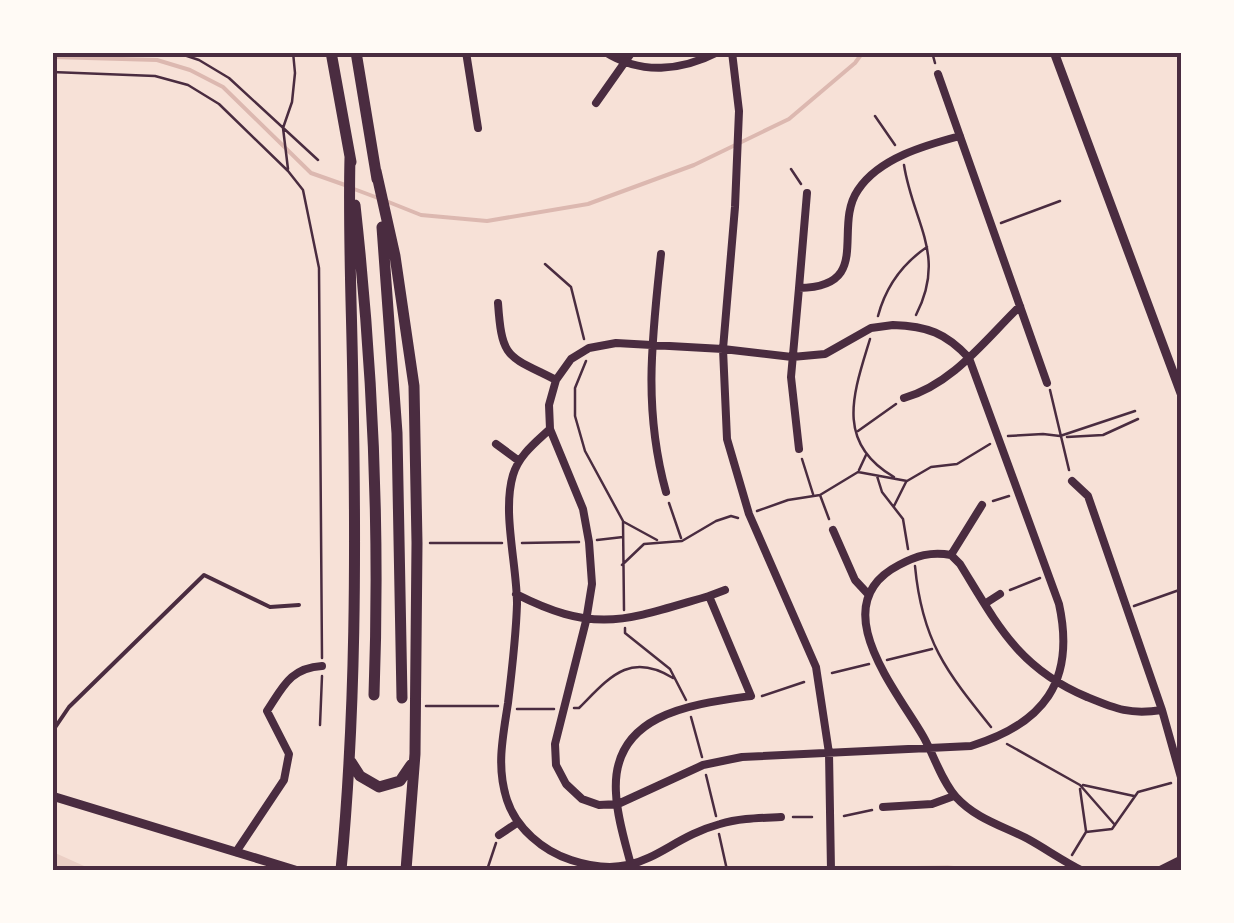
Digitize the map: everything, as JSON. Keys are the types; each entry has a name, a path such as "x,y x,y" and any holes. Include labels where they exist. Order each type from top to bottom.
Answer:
{"highway":[{"path":"331,52 350,153 354,236 352,762 342,870"},
{"path":"356,52 414,386 415,754 406,870"},
{"path":"354,236 374,414 374,695"},
{"path":"388,246 397,433 402,698"},
{"path":"352,762 369,783 390,786 408,774 415,754"}],"street":[{"path":"466,52 478,128"},
{"path":"605,52 626,64 659,69 678,67 718,52"},
{"path":"596,102 632,52"},
{"path":"732,52 739,111 723,348 727,439 749,514 816,667 829,752 831,870"},
{"path":"1054,52 1182,396"},
{"path":"938,74 1047,383"},
{"path":"799,288 829,283 845,268 854,194 864,182 902,156 960,136"},
{"path":"799,449 793,420 792,357 807,193"},
{"path":"661,254 650,413 666,492"},
{"path":"498,303 505,350 556,380"},
{"path":"904,398 923,392 970,358 1020,306"},
{"path":"893,325 918,325 953,341 970,358 1059,604 1065,632 1064,657 1054,684 1028,722 1003,736 970,746 742,757 703,765 618,804 599,805 582,798 566,784 556,765 555,744 592,584 590,542 572,478 550,428 549,405 556,380 571,359 589,348 616,343 652,346 723,348 792,357 825,354 871,328 893,325"},
{"path":"550,428 519,461 509,493 516,594 512,670 500,754 504,790 517,822 542,845 569,860 607,868 632,868 718,824 781,817"},
{"path":"496,444 519,461"},
{"path":"1072,481 1088,496 1162,710 1177,782"},
{"path":"950,555 982,505"},
{"path":"833,530 855,580 868,594"},
{"path":"1082,870 1034,842 992,824 954,796 875,656 867,622 868,594 881,575 902,563 923,554 950,555 960,564 1009,642 1054,684 1134,714 1162,710"},
{"path":"516,594 586,621 632,619 725,590"},
{"path":"986,603 1000,594"},
{"path":"632,868 618,804 617,775 636,734 670,710 756,696 709,596"},
{"path":"236,852 284,780 290,754 266,711 287,680 304,667 322,666"},
{"path":"52,796 296,870"},
{"path":"883,807 932,804 954,796"},
{"path":"499,835 517,822"},
{"path":"1160,870 1182,859"}],"lane":[{"path":"52,732 68,707 204,576 270,607 299,605"}],"path":[{"path":"175,52 199,60 229,78 318,160"},
{"path":"288,171 282,128 292,102 293,52"},
{"path":"932,52 938,74"},
{"path":"52,72 155,76 188,86 219,104 303,190 320,268 320,725"},
{"path":"875,116 899,151"},
{"path":"904,164 928,246 929,284 915,317"},
{"path":"791,169 807,193"},
{"path":"998,224 1060,202"},
{"path":"878,317 892,280 908,260 928,246"},
{"path":"545,264 571,287 584,341"},
{"path":"870,337 851,406 852,421 867,453 898,479"},
{"path":"587,360 576,388 575,416 585,452 623,522 625,633 670,669 688,704 702,759"},
{"path":"1047,383 1072,481"},
{"path":"857,432 904,398"},
{"path":"1060,436 1135,411"},
{"path":"1006,437 1103,435 1138,418"},
{"path":"894,506 907,481 931,467 957,464 994,442"},
{"path":"799,449 813,496"},
{"path":"756,512 820,495 858,472 867,453"},
{"path":"858,472 907,481"},
{"path":"876,474 882,492 904,519 908,553"},
{"path":"666,492 682,541"},
{"path":"820,495 833,530"},
{"path":"982,505 1012,495"},
{"path":"622,565 644,544 682,541 716,521 731,516 740,519"},
{"path":"623,522 658,540"},
{"path":"596,540 622,537"},
{"path":"520,542 580,542"},
{"path":"428,543 506,543"},
{"path":"915,565 916,583 934,648 946,671 995,732"},
{"path":"1000,594 1042,578"},
{"path":"1133,606 1182,589"},
{"path":"884,661 934,648"},
{"path":"832,674 869,664"},
{"path":"572,708 579,708 614,673 636,666 660,670 675,680"},
{"path":"756,696 804,682"},
{"path":"425,706 501,706"},
{"path":"516,708 556,709"},
{"path":"1007,744 1080,785 1135,796"},
{"path":"1086,832 1112,829 1138,792 1177,782"},
{"path":"1080,785 1115,825"},
{"path":"1072,856 1086,832 1080,785"},
{"path":"844,816 883,807"},
{"path":"781,817 812,817"},
{"path":"487,870 499,835"}],"shaded area":[{"path":"53,852 93,870 53,870"},
{"path":"948,865 977,870 850,870 850,868"}],"waterway":[{"path":"386,201 421,215 487,221 588,204 694,165 789,119 863,52"},
{"path":"52,57 157,60 190,70 223,87 311,173 345,185"},
{"path":"354,189 378,198"}]}
